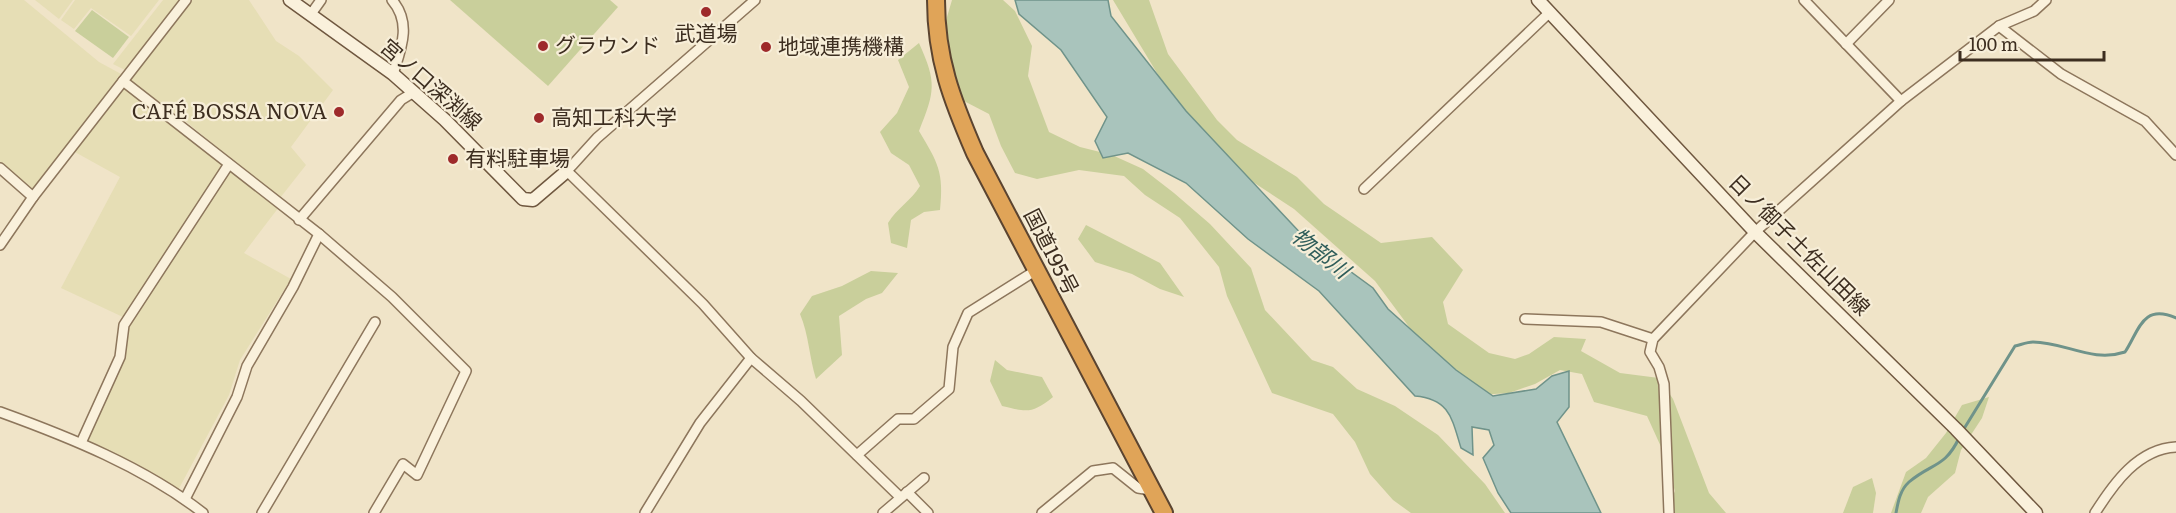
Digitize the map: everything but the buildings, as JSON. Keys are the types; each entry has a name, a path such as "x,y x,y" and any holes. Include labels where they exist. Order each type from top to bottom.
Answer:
{"highway":[{"name":"国道195号","path":"936,0 942,66 952,101 975,153 1035,272 1164,513"}],"main road":[{"name":"宮ノ口深渕線","path":"290,0 393,74 461,135 523,199 533,200 567,171"},
{"name":"日ノ御子土佐山田線","path":"1538,0 1755,232 1960,433 2036,513"}],"street":[{"path":"0,245 33,197 186,0"},
{"path":"311,14 321,0"},
{"path":"393,0 403,21 404,34 393,74"},
{"path":"755,0 597,138 567,171 703,304 751,358 801,401 857,455 928,513"},
{"path":"1804,0 1901,101"},
{"path":"1846,44 1889,0"},
{"path":"1669,513 1664,384 1659,367 1650,352 1653,339 1755,232 1901,101 1999,27 2034,10 2046,0"},
{"path":"1364,189 1550,12"},
{"path":"1999,27 2061,74 2145,121 2176,155"},
{"path":"123,81 319,234 392,297 466,371 417,475 403,464 374,513"},
{"path":"299,220 401,100 414,92"},
{"path":"81,443 120,357 124,326 229,164"},
{"path":"0,168 33,197"},
{"path":"185,499 237,397 247,366 294,287 319,234"},
{"path":"857,455 898,419 914,419 949,389 953,347 968,313 1035,272"},
{"path":"1525,319 1601,322 1653,339"},
{"path":"262,513 375,322"},
{"path":"645,513 700,423 751,358"},
{"path":"0,412 81,443 185,499 203,513"},
{"path":"2095,513 2131,465 2164,448 2176,447"},
{"path":"1042,513 1093,471 1113,468 1138,488 1151,490"},
{"path":"883,513 924,478"}],"shaded area":[{"path":"0,0 24,0 99,62 123,75 33,189 0,163"},
{"path":"35,0 73,0 59,19"},
{"path":"75,0 159,0 131,36 91,8 74,29 61,20"},
{"path":"163,0 181,0 127,71 113,64"},
{"path":"190,0 249,0 276,41 299,56 333,90 291,147 306,165 280,198 179,116 129,80"},
{"path":"124,86 224,165 125,318 61,288 120,177 73,151"},
{"path":"230,169 279,207 244,253 291,279 240,360 229,395 175,496 85,442 123,359 129,327 214,188"}],"green space":[{"name":"グラウンド","path":"450,0 610,0 618,7 548,86"},
{"path":"952,0 1003,0 1015,11 1032,46 1028,76 1049,132 1080,147 1112,155 1143,169 1174,193 1210,224 1251,268 1265,310 1312,360 1333,367 1357,389 1395,406 1438,435 1485,484 1505,513 1411,513 1393,500 1370,474 1355,442 1333,414 1272,393 1227,296 1219,267 1180,218 1145,195 1124,176 1079,170 1037,179 1015,173 1001,146 989,114 960,99 942,34"},
{"path":"1113,0 1149,0 1168,54 1217,120 1237,140 1297,177 1324,204 1381,243 1432,237 1463,270 1443,302 1448,324 1489,353 1515,359 1529,354 1554,337 1586,339 1581,351 1620,373 1659,378 1673,399 1709,493 1726,513 1665,513 1675,491 1662,449 1647,416 1594,402 1582,374 1560,370 1535,384 1509,393 1479,395 1421,343 1375,281 1294,209 1224,163 1169,93"},
{"path":"92,10 129,37 113,58 75,31"},
{"path":"919,43 929,68 932,87 919,131 938,168 941,197 940,210 924,212 911,220 907,248 891,243 888,223 920,186 909,165 891,153 880,132 897,113 909,87 898,60"},
{"path":"1086,225 1160,263 1184,297 1160,289 1132,274 1095,262 1078,239"},
{"path":"871,271 898,273 882,293 866,299 839,316 842,355 816,379 800,314 812,296 842,286"},
{"path":"995,360 1007,370 1042,377 1053,397 1029,410 1002,406 990,381"},
{"path":"1989,397 1982,418 1961,450 1955,473 1928,497 1921,513 1891,513 1906,472 1926,458 1946,433 1962,405"},
{"path":"1872,478 1876,493 1873,513 1843,513 1853,487"}],"water":[{"name":"物部川","path":"1015,0 1108,0 1111,16 1186,111 1306,239 1373,288 1388,309 1456,370 1493,396 1536,389 1552,376 1569,371 1569,407 1557,422 1601,513 1511,513 1498,493 1483,458 1494,445 1489,430 1472,427 1473,455 1461,448 1452,420 1443,406 1436,401 1415,396 1319,291 1248,239 1186,183 1128,153 1103,158 1095,141 1107,117 1061,50 1019,14"}],"waterway":[{"path":"1962,432 2015,346 2031,342 2045,343 2090,354 2113,355 2125,352 2138,328 2149,317 2165,314 2176,318"},
{"path":"1896,513 1900,496 1906,485 1943,460 1954,448 1959,438"}],"place":[{"name":"武道場","path":"706,12"},
{"name":"グラウンド","path":"543,46"},
{"name":"地域連携機構","path":"766,47"},
{"name":"CAFÉ BOSSA NOVA","path":"339,112"},
{"name":"高知工科大学","path":"539,118"},
{"name":"有料駐車場","path":"453,159"}]}
